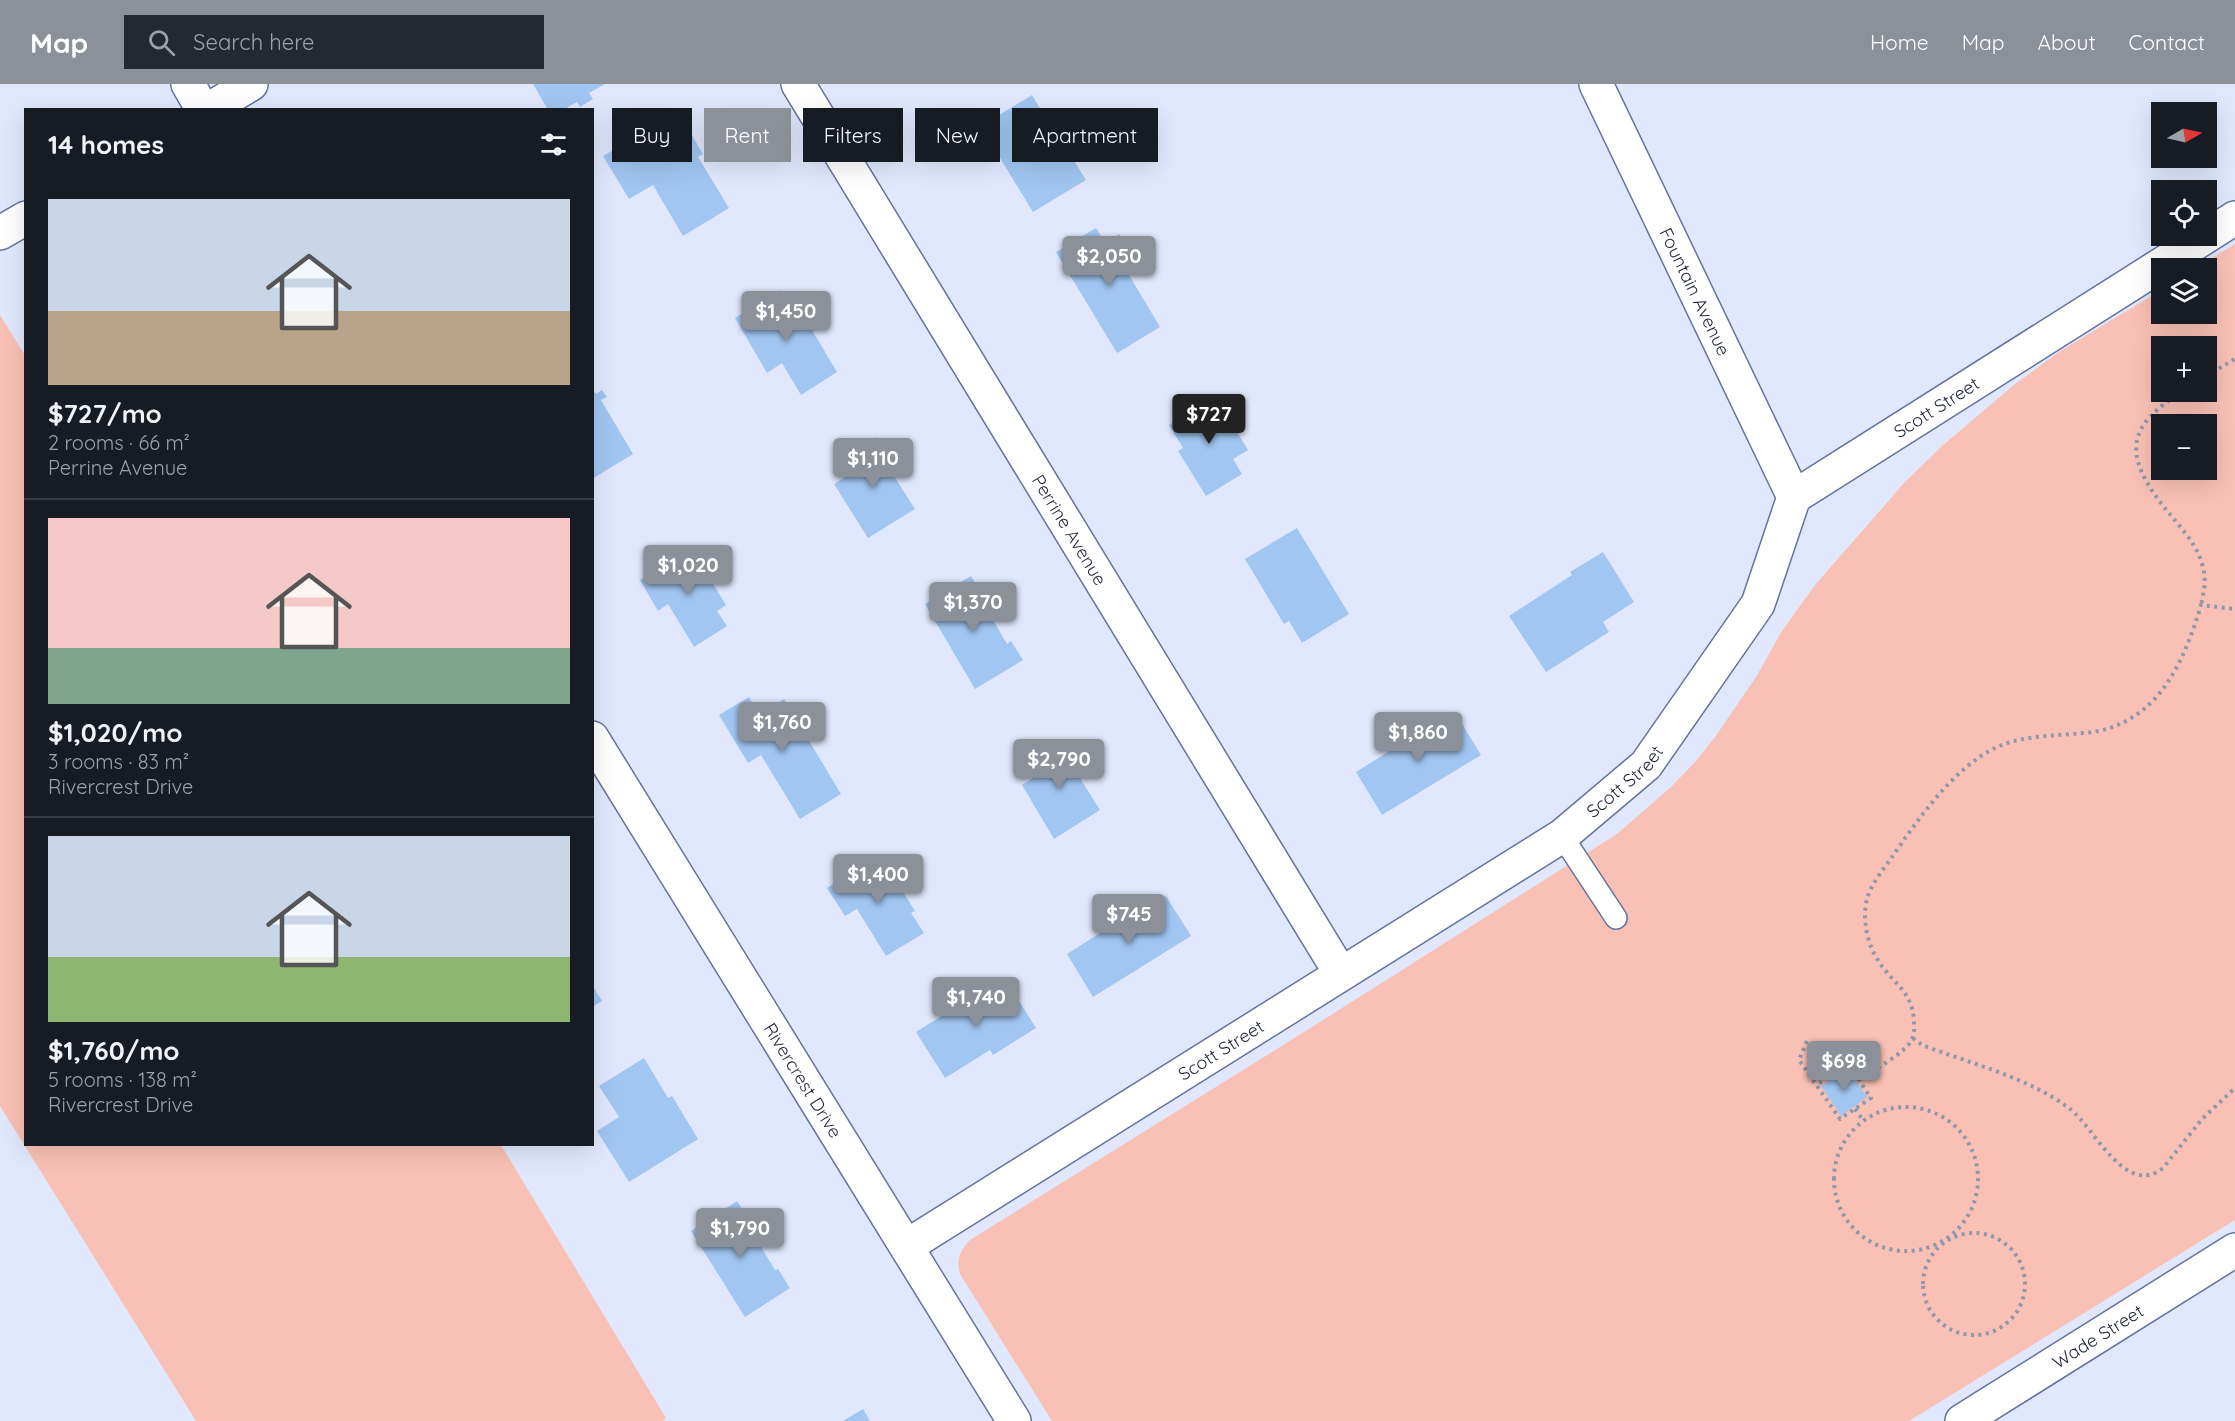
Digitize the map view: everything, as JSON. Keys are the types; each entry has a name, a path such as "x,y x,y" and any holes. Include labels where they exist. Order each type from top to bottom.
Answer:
{"street":[{"path":"188,84 204,108"},
{"path":"209,108 251,84"},
{"name":"Perrine Avenue","path":"798,84 1341,974"},
{"name":"Fountain Avenue","path":"1596,84 1794,497"},
{"name":"Scott Street","path":"2178,258 2235,218"},
{"path":"0,233 24,219"},
{"name":"Scott Street","path":"907,1246 1562,836 1646,765 1758,604 1794,497 2151,276"},
{"name":"Rivercrest Drive","path":"594,741 1014,1421"},
{"name":"Wade Street","path":"1962,1421 2235,1250"}],"lane":[{"path":"1562,836 1617,918"}],"path":[{"path":"2217,369 2235,358"},
{"path":"1859,1080 1903,1050 1913,1038 1913,1015 1909,998 1879,963 1869,941 1866,927 1867,899 1889,861 1926,809 1986,753 2008,743 2022,740 2110,729 2141,712 2172,678 2191,636 2201,605 2205,580 2199,556 2189,538 2143,474 2136,454 2136,437 2146,419 2166,402"},
{"path":"2201,605 2235,609"},
{"path":"1913,1038 1922,1046 2031,1086 2063,1104 2078,1116 2124,1170 2142,1175 2157,1173 2163,1168 2202,1119 2235,1088"},
{"path":"1807,1041 1799,1060 1817,1086 1840,1119 1870,1098 1848,1064 1817,1086"},
{"path":"1945,1240 1925,1249 1903,1251 1881,1247 1861,1236 1846,1220 1836,1200 1833,1178 1837,1156 1847,1136 1863,1120 1883,1109 1906,1106 1929,1110 1950,1120 1965,1137 1975,1159 1978,1181 1974,1204 1962,1224 1945,1240 1930,1257 1923,1278 1925,1300 1937,1320 1956,1332 1978,1336 2000,1328 2017,1312 2025,1291 2023,1267 2011,1247 1991,1234 1967,1232 1945,1240"},
{"path":"1855,1109 1863,1120"}],"shaded area":[{"path":"2235,244 2235,1220 1909,1421 1052,1421 960,1274 958,1264 960,1256 970,1240 1617,834 1672,786 1695,762 1756,677 1782,631 1815,585 1905,482 1942,446 2015,384 2059,352 2151,296 2151,324 2217,324 2217,258 2212,258"},
{"path":"0,315 24,354 24,1145 0,1106"},
{"path":"25,1146 502,1146 666,1418 662,1421 196,1421"}],"building":[{"path":"533,84 605,84 589,93 593,99 580,107 577,102 566,108 547,108"},
{"path":"1032,95 1040,108 1012,108 1012,162 1075,162 1086,180 1033,212 1000,158 1000,114"},
{"path":"692,136 703,154 698,157 729,208 683,236 653,185 629,199 603,156 612,151 612,162 692,162"},
{"path":"1096,228 1105,243 1119,234 1137,263 1126,270 1160,327 1117,353 1056,252"},
{"path":"781,290 800,323 806,320 837,372 801,395 782,363 767,373 735,318"},
{"path":"602,390 607,397 601,400 633,454 594,478 594,391 596,394"},
{"path":"1215,396 1248,450 1233,459 1242,474 1206,496 1178,451 1183,448 1169,425"},
{"path":"876,437 894,465 889,468 915,509 868,538 834,484 850,474 841,459"},
{"path":"1297,528 1349,614 1302,643 1289,621 1284,624 1245,559"},
{"path":"692,549 726,605 717,611 727,626 694,647 668,604 658,611 640,580"},
{"path":"1603,552 1634,602 1603,622 1609,632 1546,672 1509,616 1572,575 1570,572"},
{"path":"971,576 996,618 993,620 1007,644 1011,641 1023,660 975,689 925,604"},
{"path":"749,697 759,715 784,699 841,794 800,819 761,755 748,763 719,715"},
{"path":"1454,711 1481,755 1382,815 1356,772"},
{"path":"1062,740 1083,776 1080,778 1100,810 1054,839 1022,785 1036,776 1027,762"},
{"path":"880,855 915,911 911,913 924,933 886,956 857,909 845,916 827,888"},
{"path":"1166,896 1191,936 1093,997 1067,954 1151,901 1153,904"},
{"path":"1004,977 1036,1028 993,1055 990,1050 945,1078 916,1032"},
{"path":"594,988 602,1001 594,1006"},
{"path":"644,1058 668,1098 672,1096 698,1139 629,1182 597,1131 619,1117 599,1086"},
{"path":"1847,1068 1867,1097 1841,1116 1821,1086"},
{"path":"737,1201 765,1245 761,1247 775,1270 778,1269 790,1288 745,1317 691,1231"},
{"path":"863,1409 870,1421 843,1421"}]}
